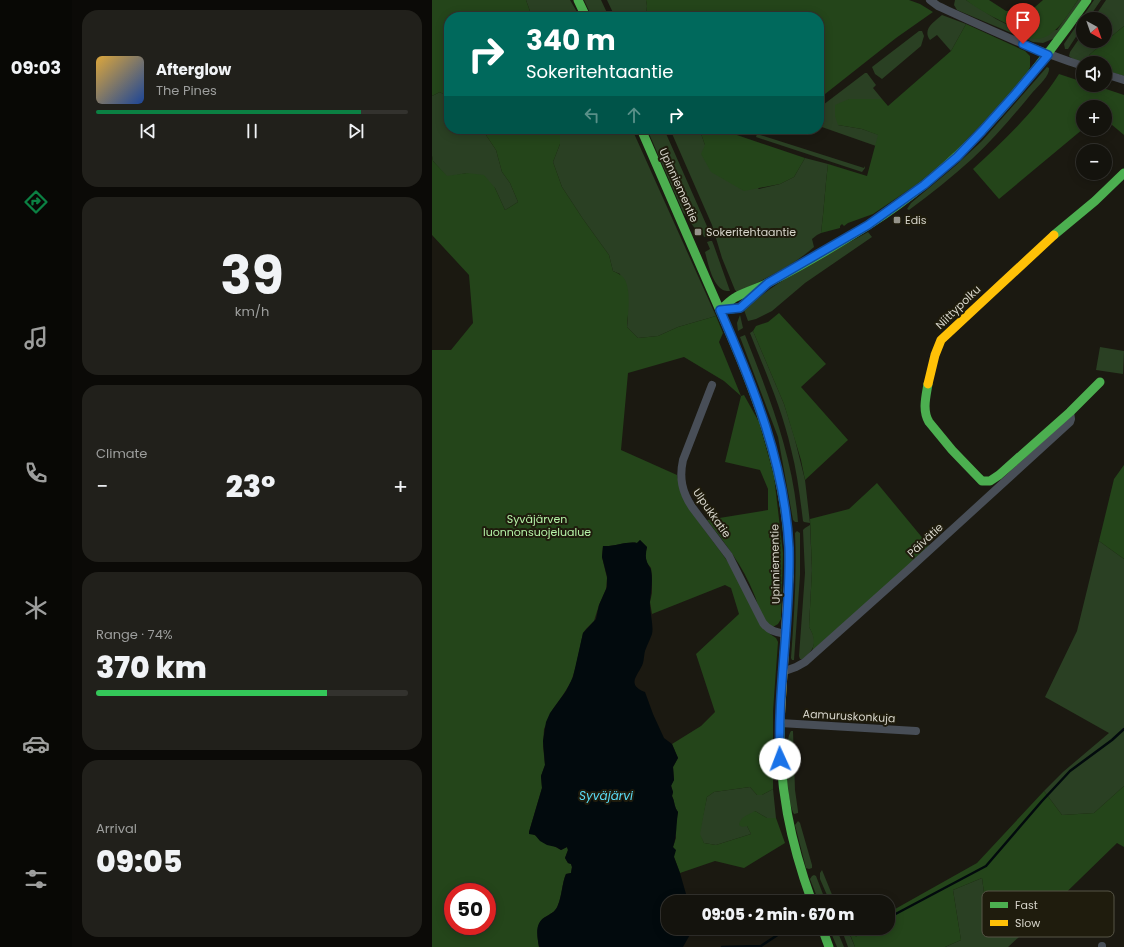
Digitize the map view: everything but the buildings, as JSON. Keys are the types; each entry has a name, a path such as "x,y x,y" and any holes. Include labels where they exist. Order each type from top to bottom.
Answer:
{"street":[{"path":"578,0 584,12"},
{"path":"930,0 938,6 970,21 1048,55 1076,64"},
{"path":"720,310 740,308 768,283 868,225 924,185 957,157 1016,93 1048,55 1087,0"},
{"path":"1112,76 1124,80"},
{"name":"Upinniementie","path":"643,134 752,386 771,443 779,475 784,502 789,548 788,608 782,672 780,723 782,789 787,820 796,858 809,895"},
{"name":"Niittypolku","path":"1100,382 1070,412 990,481 982,481 970,469 927,420 925,412 929,376 937,346 941,340 1040,247 1124,173"},
{"name":"Ulpukkatie","path":"712,385 683,460 681,470 682,487 690,503 729,556 763,623 766,627 775,632 786,634"},
{"name":"Päivätie","path":"782,672 805,662 909,569 1070,422 1070,412"},
{"name":"Aamuruskonkuja","path":"780,723 916,731"},
{"path":"825,935 829,947"}],"green space":[{"path":"432,0 526,0 530,12 444,12 444,95 440,92 432,96"},
{"path":"526,0 570,0 577,12 530,12"},
{"path":"584,0 601,0 607,12 590,12"},
{"path":"607,0 646,0 646,12 613,12"},
{"path":"646,0 909,0 920,4 933,12 896,38 824,95 824,12 646,12"},
{"path":"955,0 966,0 1018,32 1057,30 1078,0 1083,0 1055,38 1043,43 1033,42 957,10 954,5"},
{"path":"966,0 989,0 1006,11 1011,11 1019,21 1043,0 1078,0 1064,20 1052,33 1046,37 1038,39 1030,38 1024,35"},
{"path":"1094,0 1101,0 1093,12 1086,12"},
{"path":"1106,0 1124,0 1124,26 1112,36 1112,12 1098,12"},
{"path":"942,15 966,24 951,51 937,35 930,40 927,32 930,26"},
{"path":"966,24 1025,51 1030,56 1030,67 1026,76 1007,98 948,159 916,185 873,214 848,223 844,226 842,224 840,228 821,233 828,164 867,176 878,135 862,129 838,125 835,116 835,105 849,99 882,99 888,106 951,51"},
{"path":"1076,26 1076,37 1068,49 1065,49 1064,44"},
{"path":"1124,26 1124,76 1112,72 1112,56 1089,55 1097,48 1112,48 1112,36"},
{"path":"919,31 922,31 924,36 921,46 882,79 875,74 872,67"},
{"path":"1076,43 1076,48 1097,48 1089,56 1076,56 1076,60 1069,56"},
{"path":"1047,67 1049,68 1049,71 1045,78 988,143 972,159 941,185 909,210 907,209 911,203 982,141"},
{"path":"867,73 876,85 873,88 882,99 849,99 838,125 862,129 879,135 876,146 824,128 824,104"},
{"path":"1059,74 1076,80 1076,92 1112,91 1124,95 1124,135 1112,125 1112,100 1076,100 1076,135 999,199 973,169 1019,124"},
{"path":"440,92 444,95 444,134 485,134 496,150 502,172 510,183 518,202 505,210 495,188 467,173 447,177 433,161 432,96"},
{"name":"Syväjärven luonnonsuojelualue","path":"485,134 560,134 560,144 553,162 562,187 609,255 613,271 621,275 625,280 629,296 627,327 638,338 658,336 678,327 716,316 723,333 719,342 741,396 724,381 684,357 628,373 621,450 677,475 680,487 691,510 734,570 770,634 776,638 778,642 773,711 773,789 762,795 757,795 750,787 714,792 707,797 700,834 704,843 716,845 751,834 747,826 742,827 739,825 743,818 755,811 767,818 776,818 785,843 744,868 715,861 680,873 674,857 673,847 676,838 675,831 678,812 672,796 673,792 671,785 674,780 673,767 678,758 672,744 701,726 715,712 696,654 739,614 731,588 725,585 652,614 650,602 652,593 652,577 651,568 647,563 645,555 647,547 640,540 637,543 603,546 602,557 607,578 606,589 594,621 583,633 571,682 553,709 544,729 543,746 545,765 541,776 542,788 529,832 561,850 567,847 568,850 565,858 568,863 571,864 571,873 566,874 557,907 554,912 540,922 537,934 539,947 432,947 432,350 451,350 473,323 469,275 432,235 432,156 433,161 447,176 467,173 484,175 495,188 505,210 518,202 510,183 502,172 496,150"},
{"path":"560,134 634,134 716,316 678,327 658,336 638,338 627,327 628,317 620,274 613,271 609,255 562,187 553,162 560,144"},
{"path":"649,134 666,134 710,235 704,237 701,229 696,230 683,212"},
{"path":"672,134 701,134 705,145 759,189 780,184 794,177 805,158 828,164 821,233 812,239 814,247 797,260 767,277 737,292 722,258 712,225"},
{"path":"701,134 734,134 805,158 794,177 780,184 744,191 711,172 701,154 705,145"},
{"path":"757,134 864,168 864,166 865,168 862,172 756,137"},
{"path":"868,232 872,237 805,283 772,311 756,319 748,321 744,310 758,298 788,277"},
{"path":"712,241 714,246 730,291 719,287 711,273 705,252 710,249 707,242"},
{"path":"779,313 826,364 801,387 848,440 805,480 801,460 784,404 753,331 756,326 768,322"},
{"path":"740,315 743,328 738,331 737,323"},
{"path":"753,331 784,404 794,436 805,480 810,523 803,521 797,476 787,434 773,390 750,333"},
{"path":"745,335 779,426 791,473 798,522 793,520 778,437 740,337"},
{"path":"1100,347 1124,351 1123,374 1096,370"},
{"path":"744,395 759,422 774,476 783,553 781,619 778,624 773,627 765,622 745,574 727,546 707,520 768,510 768,489 760,470 725,462 741,396"},
{"path":"1124,465 1124,559 1099,541 1114,479"},
{"path":"877,483 930,547 812,651 814,639 809,627 812,570 810,519 849,509"},
{"path":"810,525 812,570 809,627 814,636 814,644 810,652 803,659 800,659 805,573 803,530"},
{"path":"797,531 800,533 800,575 794,660 792,660 796,549 795,533"},
{"path":"1099,541 1124,559 1124,786 1094,813 1062,815 1044,791 1063,772 1109,733 1045,697 1077,631"},
{"path":"791,731 793,731 795,790 798,811 798,813 794,814 789,798 787,772 787,747"},
{"path":"1124,786 1124,847 1117,843 1068,891 984,891 982,878 953,890 961,940 945,947 855,947 850,935 895,935 895,909 977,863 1044,791 1062,815 1094,813"},
{"path":"750,787 757,795 762,795 773,789 776,818 767,818 755,811 747,826 751,834 716,845 704,843 699,834 707,797 714,792"},
{"path":"798,821 800,823 812,865 812,868 809,869 806,868 795,825"},
{"path":"822,870 832,895 827,895 820,879 820,873"},
{"path":"812,876 816,876 823,895 816,895 810,879"},
{"path":"982,878 984,891 982,891 982,937 1019,937 1008,947 945,947 961,940 953,890"},
{"path":"832,935 839,935 844,947 837,947"},
{"path":"844,935 850,935 855,947 848,947"}],"water":[{"name":"Syväjärvi","path":"640,540 647,547 646,558 652,574 650,604 652,634 635,682 639,689 645,692 664,738 672,744 678,758 673,767 674,780 671,786 673,792 672,796 678,812 673,847 676,850 674,857 687,895 661,895 661,935 690,935 683,947 539,947 537,934 538,925 543,919 554,912 557,907 566,874 571,873 572,867 565,858 568,850 567,847 561,850 540,841 535,835 529,834 542,788 541,776 545,765 543,741 546,722 550,713 566,691 573,677 583,633 596,619 599,605 607,587 607,576 602,557 603,546 637,543"}],"waterway":[{"path":"895,914 986,866 1070,771 1112,740 1124,729"},
{"path":"722,947 761,946 778,935"}],"traffic: fast":[{"path":"578,0 584,12"},
{"path":"720,310 734,298 795,269 867,226 931,179 961,152 1015,95 1087,0"},
{"path":"643,134 726,324 754,394 766,429 784,502 788,538 789,576"},
{"path":"1054,235 1095,201 1124,173"},
{"path":"721,310 740,308 758,292"},
{"path":"928,384 925,408 929,422 952,450 982,481 990,481 999,475 1070,412 1100,382"},
{"path":"780,722 781,769 787,814 810,895"},
{"path":"825,935 829,947"}],"traffic: slow":[{"path":"928,384 935,355 941,340 1054,235"},
{"path":"780,722 789,576"}],"place":[{"name":"Edis","path":"897,220"},
{"name":"Sokeritehtaantie","path":"698,232"}],"route":[{"path":"780,759 780,710 788,615 789,582 789,548 784,502 771,443 752,386 720,310 740,308 768,283 868,225 891,209 924,185 957,157 1016,93 1048,55 1023,44"}]}
